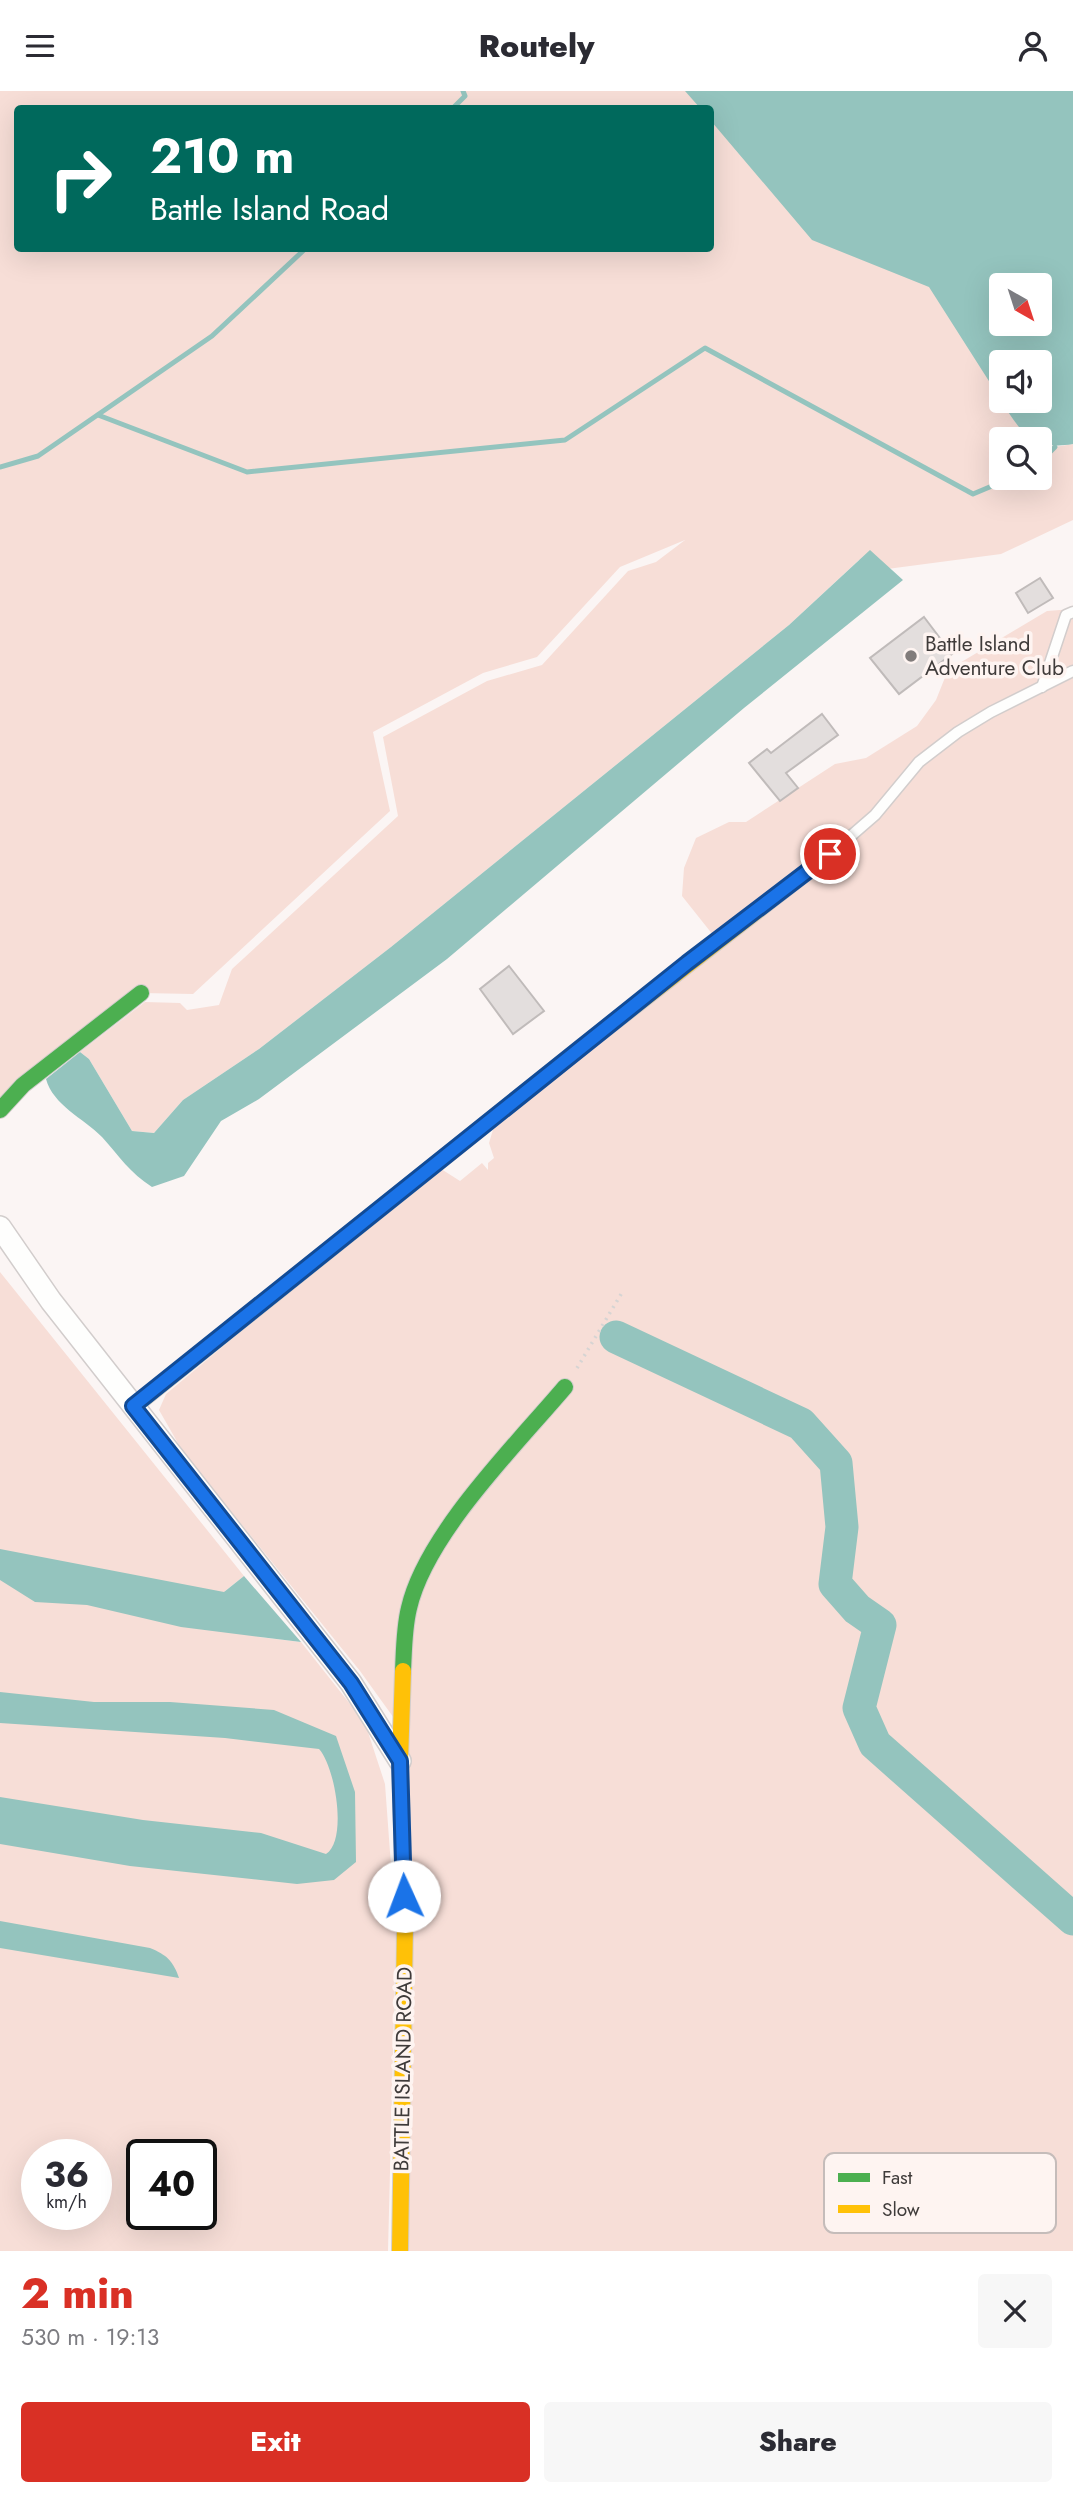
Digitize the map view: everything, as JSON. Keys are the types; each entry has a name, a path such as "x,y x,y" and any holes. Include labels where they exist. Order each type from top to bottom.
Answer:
{"street":[{"path":"133,1406 676,972 830,854"},
{"path":"0,1110 23,1085 141,993"},
{"path":"0,1227 51,1301 351,1683 400,1761"},
{"name":"BATTLE ISLAND ROAD","path":"400,2251 405,1923 400,1761 404,1643 409,1607 421,1575 456,1518 565,1387"}],"lane":[{"path":"1042,687 1066,615 1073,612"},
{"path":"830,854 875,815 919,762 980,719 1073,671"}],"path":[{"path":"565,1387 603,1329 623,1291"}],"shaded area":[{"path":"0,91 742,91 916,216 989,358 989,413 1017,413 1021,427 989,427 989,490 1052,490 1052,446 1073,444 1073,520 1001,554 872,571 859,560 789,625 391,947 259,1049 183,1100 154,1133 132,1131 89,1059 80,1052 145,1002 180,1003 187,1010 219,1005 232,969 398,816 383,737 487,681 542,665 628,571 656,562 685,540 620,567 537,657 483,673 373,732 390,811 193,994 141,993 0,1110"},
{"path":"1073,609 1073,2251 407,2251 404,1732 360,1671 183,1452 159,1410 166,1394 438,1167 460,1181 482,1163 488,1170 488,1163 494,1158 489,1143 495,1123 721,945 682,896 684,868 696,838 729,822 746,822 835,764 866,758 917,726 936,700 948,670 1047,611"},
{"path":"0,1272 244,1576 225,1591 259,1637 301,1642 365,1723 385,1784 396,1934 388,2251 0,2251"}],"water":[{"path":"685,91 1073,91 1073,444 1052,445 1052,427 1019,427 1009,413 1052,413 1052,350 989,350 989,381 929,287 812,240 714,125 714,105 697,105"},
{"path":"870,550 903,580 744,708 447,959 259,1099 221,1121 184,1176 152,1187 131,1170 102,1137 55,1096 46,1079 80,1052 89,1059 132,1131 154,1133 183,1100 259,1049 391,947 789,625"},
{"path":"0,1549 224,1592 244,1576 301,1642 181,1627 87,1605 35,1602 0,1580"},
{"path":"0,1692 94,1702 170,1702 274,1710 336,1736 355,1792 356,1862 334,1880 297,1884 130,1866 0,1844 0,1797 143,1820 261,1833 326,1854 333,1846 338,1819 330,1771 319,1749 225,1738 0,1723"},
{"path":"0,1921 150,1948 169,1959 179,1978 0,1948"}],"building":[{"path":"1040,578 1053,598 1028,613 1016,593"},
{"name":"Battle Island Adventure Club","path":"924,617 952,654 899,694 870,658"},
{"path":"822,714 838,735 786,773 798,788 780,801 749,763 767,749 771,753"},
{"path":"509,966 544,1011 513,1034 480,989"}],"waterway":[{"path":"456,105 465,96 463,91"},
{"path":"0,467 38,456 212,336 302,252"},
{"path":"98,415 247,472 565,440 705,348 973,494 989,487"},
{"path":"1052,450 1055,447"},
{"path":"616,1337 801,1424 836,1463 842,1527 835,1584 857,1609 880,1625 859,1708 875,1744 1073,1919"}],"traffic: fast":[{"path":"0,1110 23,1085 141,993"},
{"path":"133,1407 583,1046"},
{"path":"403,1671 409,1608 434,1550 475,1491 565,1387"}],"traffic: slow":[{"path":"583,1046 830,854"},
{"path":"400,2251 405,1923 400,1761 403,1671"}],"place":[{"name":"Battle Island Adventure Club","path":"911,656"}],"route":[{"path":"404,1896 400,1761 351,1683 303,1626 133,1406 687,963 830,854"}]}
